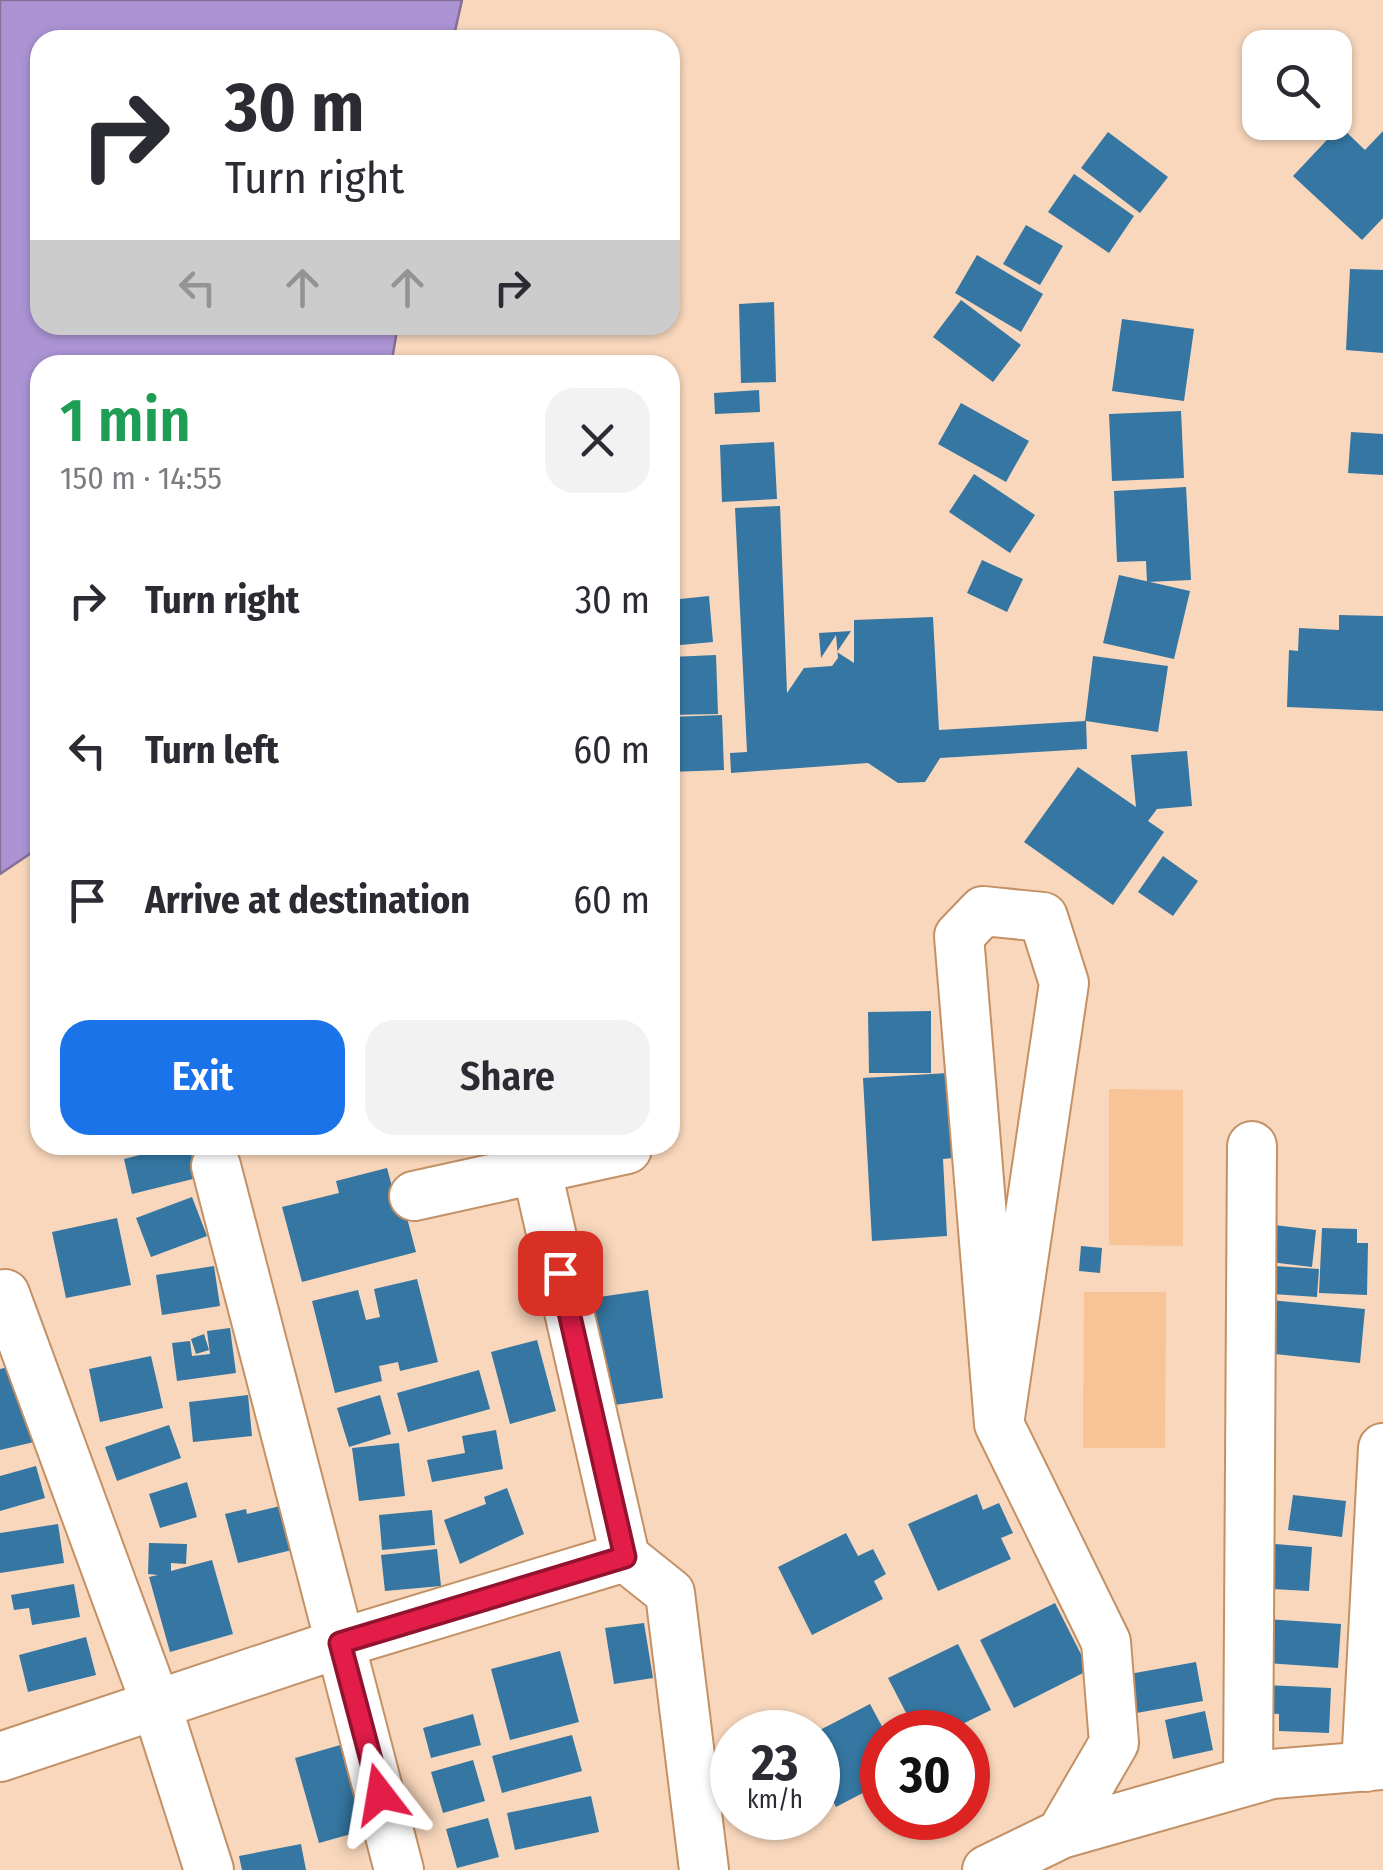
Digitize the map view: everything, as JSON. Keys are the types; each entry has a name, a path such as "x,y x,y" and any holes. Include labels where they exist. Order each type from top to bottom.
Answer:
{"street":[{"path":"999,1424 1064,984 1043,917 983,912 959,936 999,1424 1106,1642 1114,1743 1060,1834"},
{"path":"1248,1781 1252,1146"},
{"path":"414,1196 534,1156 625,1557 670,1593 704,1870"},
{"path":"216,1166 400,1870"},
{"path":"5,1294 157,1707 208,1870"},
{"path":"986,1870 1060,1834 1272,1774 1374,1766 1383,1448"},
{"path":"0,1757 340,1643 625,1557"}],"shaded area":[{"path":"0,0 462,0 455,30 30,30 30,335 396,335 393,355 30,355 30,854 0,874"},
{"path":"1109,1089 1183,1090 1183,1246 1109,1245"},
{"path":"1084,1292 1166,1292 1165,1448 1083,1448"}],"building":[{"path":"1383,131 1383,218 1362,240 1293,176 1327,140 1352,138 1365,150"},
{"path":"1108,132 1168,177 1140,213 1081,168"},
{"path":"1074,174 1134,216 1109,253 1048,212"},
{"path":"1026,225 1063,246 1040,285 1003,264"},
{"path":"977,255 1043,294 1021,332 955,293"},
{"path":"1350,269 1383,270 1383,353 1346,350"},
{"path":"961,300 1021,345 993,382 933,337"},
{"path":"774,302 776,382 741,383 739,304"},
{"path":"1122,319 1194,329 1184,401 1112,391"},
{"path":"759,390 760,412 715,414 714,393"},
{"path":"961,403 1029,441 1006,482 938,444"},
{"path":"1181,411 1184,478 1112,481 1109,414"},
{"path":"1351,432 1383,434 1383,475 1348,473"},
{"path":"774,442 777,499 722,502 720,445"},
{"path":"974,474 1035,515 1010,553 949,512"},
{"path":"1186,487 1191,580 1147,582 1146,561 1117,562 1114,491"},
{"path":"780,506 787,693 804,668 832,666 838,652 854,663 854,620 933,617 939,730 1085,721 1093,656 1168,666 1158,732 1086,721 1087,749 940,758 925,782 898,783 868,763 731,773 730,753 747,752 735,508"},
{"path":"982,560 1023,579 1007,612 967,593"},
{"path":"1119,575 1190,591 1174,659 1103,643"},
{"path":"709,596 713,642 680,645 680,599"},
{"path":"1339,615 1383,616 1383,711 1287,707 1289,650 1298,651 1299,628 1339,630"},
{"path":"851,631 837,651 836,635 821,658 819,633"},
{"path":"716,655 718,714 680,715 680,657"},
{"path":"722,715 724,770 680,772 680,717"},
{"path":"1187,751 1192,806 1157,809 1148,821 1164,832 1113,905 1024,842 1078,767 1136,807 1131,755"},
{"path":"1163,856 1198,881 1173,916 1138,892"},
{"path":"931,1011 931,1073 869,1073 868,1012"},
{"path":"948,1073 953,1158 943,1159 947,1236 872,1241 863,1078"},
{"path":"140,1155 191,1155 197,1178 132,1194 124,1159"},
{"path":"387,1168 397,1205 403,1203 416,1252 302,1282 282,1207 339,1193 336,1181"},
{"path":"192,1197 207,1236 151,1257 136,1218"},
{"path":"117,1218 131,1285 66,1298 52,1232"},
{"path":"1274,1225 1316,1230 1312,1267 1270,1262"},
{"path":"1322,1228 1357,1229 1357,1243 1368,1243 1367,1295 1319,1293"},
{"path":"1081,1246 1102,1248 1100,1273 1079,1271"},
{"path":"214,1266 220,1306 162,1315 156,1275"},
{"path":"1275,1266 1319,1269 1317,1297 1273,1294"},
{"path":"417,1279 438,1362 400,1371 398,1362 379,1366 382,1381 335,1393 312,1301 358,1290 366,1320 380,1317 374,1289"},
{"path":"648,1290 663,1398 608,1406 592,1298"},
{"path":"1270,1300 1365,1309 1360,1363 1265,1353"},
{"path":"230,1328 236,1373 177,1381 172,1343 190,1341 192,1356 210,1354 207,1331"},
{"path":"204,1334 209,1350 196,1354 191,1339"},
{"path":"537,1340 556,1411 510,1424 491,1352"},
{"path":"151,1356 163,1408 100,1422 89,1369"},
{"path":"15,1365 34,1442 0,1450 0,1369"},
{"path":"479,1370 490,1409 408,1432 397,1393"},
{"path":"248,1395 252,1436 193,1442 189,1402"},
{"path":"380,1395 391,1434 349,1447 337,1408"},
{"path":"169,1425 181,1458 117,1481 105,1447"},
{"path":"496,1430 503,1469 432,1482 427,1460 465,1453 462,1436"},
{"path":"399,1443 405,1496 359,1501 352,1448"},
{"path":"36,1466 45,1498 0,1511 0,1476"},
{"path":"187,1482 197,1517 160,1528 149,1494"},
{"path":"507,1488 524,1534 460,1564 444,1520 486,1504 484,1497"},
{"path":"977,1494 983,1510 999,1503 1013,1533 1001,1538 1011,1559 938,1591 908,1524"},
{"path":"1293,1495 1346,1501 1342,1537 1288,1530"},
{"path":"293,1503 292,1550 238,1563 225,1514 246,1509 247,1514"},
{"path":"432,1510 435,1545 382,1550 379,1515"},
{"path":"58,1524 64,1563 0,1573 0,1533"},
{"path":"846,1533 858,1556 873,1549 886,1574 874,1581 883,1599 812,1635 778,1567"},
{"path":"149,1543 187,1544 186,1564 171,1563 171,1571 212,1560 233,1634 170,1652 149,1577 158,1575 148,1574"},
{"path":"1275,1544 1312,1547 1309,1591 1272,1589"},
{"path":"437,1549 441,1586 385,1591 381,1555"},
{"path":"74,1584 80,1617 32,1625 29,1608 14,1610 11,1595"},
{"path":"1055,1603 1089,1670 1014,1708 980,1640"},
{"path":"1268,1619 1341,1624 1338,1668 1266,1663"},
{"path":"644,1623 653,1678 614,1684 605,1628"},
{"path":"86,1637 96,1675 28,1692 19,1655"},
{"path":"958,1644 991,1710 905,1710 888,1678"},
{"path":"560,1651 579,1722 510,1740 491,1669"},
{"path":"1196,1662 1203,1701 1092,1721 1085,1682"},
{"path":"1263,1685 1331,1688 1329,1733 1279,1731 1279,1714 1262,1713"},
{"path":"870,1704 873,1710 860,1710 860,1794 840,1805 840,1720"},
{"path":"1205,1711 1213,1750 1173,1759 1165,1720"},
{"path":"473,1714 481,1745 431,1758 423,1728"},
{"path":"572,1735 582,1771 502,1793 492,1756"},
{"path":"351,1742 376,1827 319,1843 295,1758"},
{"path":"473,1760 485,1801 443,1813 431,1772"},
{"path":"591,1796 599,1832 515,1850 507,1813"},
{"path":"488,1818 499,1857 457,1868 446,1829"},
{"path":"301,1844 306,1870 242,1870 239,1856"}],"route":[{"path":"380,1794 340,1643 625,1557 560,1273"}]}
